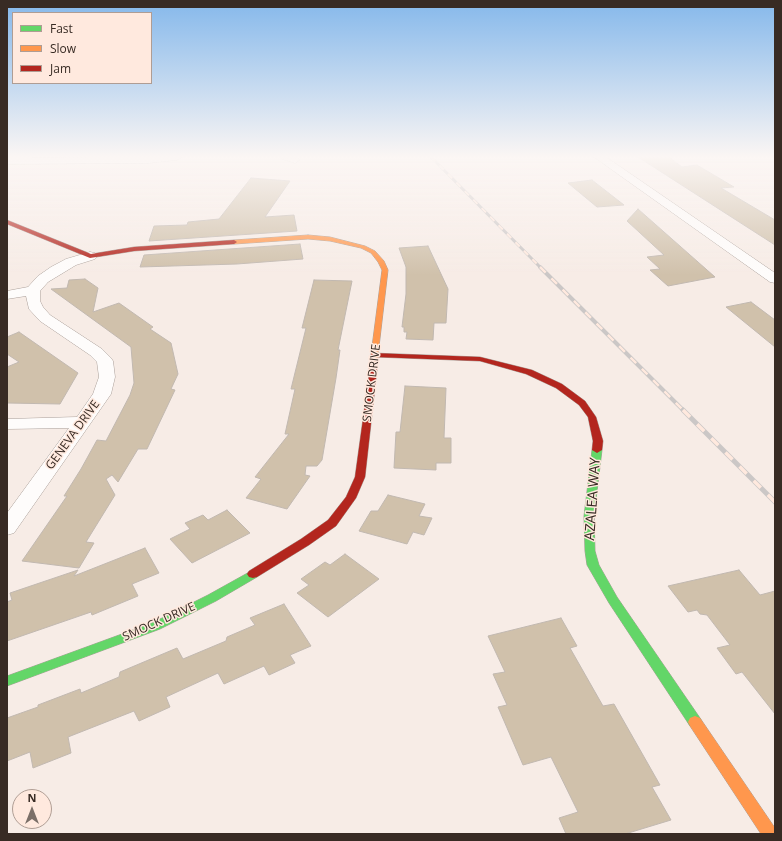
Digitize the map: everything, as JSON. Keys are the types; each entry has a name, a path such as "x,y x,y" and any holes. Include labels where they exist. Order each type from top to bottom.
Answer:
{"street":[{"path":"656,196 775,279"},
{"path":"7,222 90,256"},
{"name":"SMOCK DRIVE","path":"7,681 156,626 212,598 306,542 332,523 351,498 360,476 385,270 381,261 373,252 363,247 330,239 308,237 134,249 90,256"},
{"path":"7,296 33,291 43,279 56,270 71,262 90,256"},
{"name":"GENEVA DRIVE","path":"7,528 102,394 107,377 105,361 96,352 36,309 33,301 33,291"},
{"name":"AZALEA WAY","path":"375,355 480,359 504,364 529,372 553,383 582,403 592,417 598,440 589,516 590,551 593,565 613,600 770,834"},
{"path":"7,424 82,422"}],"building":[{"path":"237,196 279,196 265,217 294,215 297,231 149,241 154,226 187,225 188,222 219,219"},
{"path":"584,196 613,196 624,205 597,207"},
{"path":"699,196 735,196 775,220 775,245"},
{"path":"638,209 715,277 668,286 650,270 660,269 647,257 664,255 627,221"},
{"path":"300,244 303,259 237,264 140,267 144,255"},
{"path":"428,246 448,289 446,323 434,323 433,340 406,339 407,332 404,332 404,327 402,327 406,294 406,267 399,248"},
{"path":"85,279 98,288 93,312 119,303 153,327 150,329 171,343 178,374 171,389 175,390 147,449 138,449 118,482 112,475 106,479 115,495 86,542 94,543 79,568 22,561 67,496 64,496 97,440 106,441 130,395 134,383 131,347 51,289 67,288 69,280"},
{"path":"314,280 352,281 338,350 340,350 336,378 322,460 317,466 306,466 305,475 310,476 287,509 246,498 261,479 255,477 289,434 285,434 295,389 291,389 306,328 302,328"},
{"path":"751,302 775,320 775,347 726,307"},
{"path":"19,332 78,373 60,404 7,403 7,367 19,362 7,354 7,337"},
{"path":"405,386 446,388 444,438 451,438 451,463 436,463 436,470 394,468 396,432 400,432"},
{"path":"388,495 425,504 419,516 432,518 424,535 413,532 407,544 359,531 371,511 378,511"},
{"path":"227,510 250,533 192,563 170,539 190,529 185,523 203,515 208,520"},
{"path":"145,548 159,573 132,584 138,596 92,615 91,612 7,641 7,602 12,600 10,593 78,570 74,576"},
{"path":"345,554 379,579 328,617 297,593 309,585 301,579 325,562 330,565"},
{"path":"739,570 760,595 775,591 775,714 742,672 736,674 717,648 730,645 707,615 700,614 697,610 688,612 668,586"},
{"path":"284,604 311,646 290,655 295,663 269,675 264,666 224,684 218,673 166,697 170,707 139,721 134,711 68,737 71,753 33,768 30,752 7,761 7,718 38,707 38,705 80,689 81,693 119,677 120,672 177,648 183,659 226,641 227,637 255,625 250,618"},
{"path":"561,618 577,646 570,648 603,706 614,704 660,785 652,787 671,820 625,834 566,834 559,818 578,812 551,757 523,765 498,707 507,705 493,674 505,672 488,636"}],"railway":[{"path":"470,196 541,268"},
{"path":"541,268 775,502"}],"traffic: fast":[{"path":"597,450 589,516 590,551 593,565 613,600 695,722"},
{"path":"7,681 156,626 212,598 253,574"}],"traffic: slow":[{"path":"234,242 308,237 330,239 363,247 373,252 381,261 385,270 373,370"},
{"path":"695,722 770,834"}],"traffic: jam":[{"path":"7,222 90,256 134,249 234,242"},
{"path":"375,355 480,359 529,372 559,386 582,403 592,417 598,441 597,450"},
{"path":"253,574 305,542 332,523 351,498 360,477 373,370"}]}
